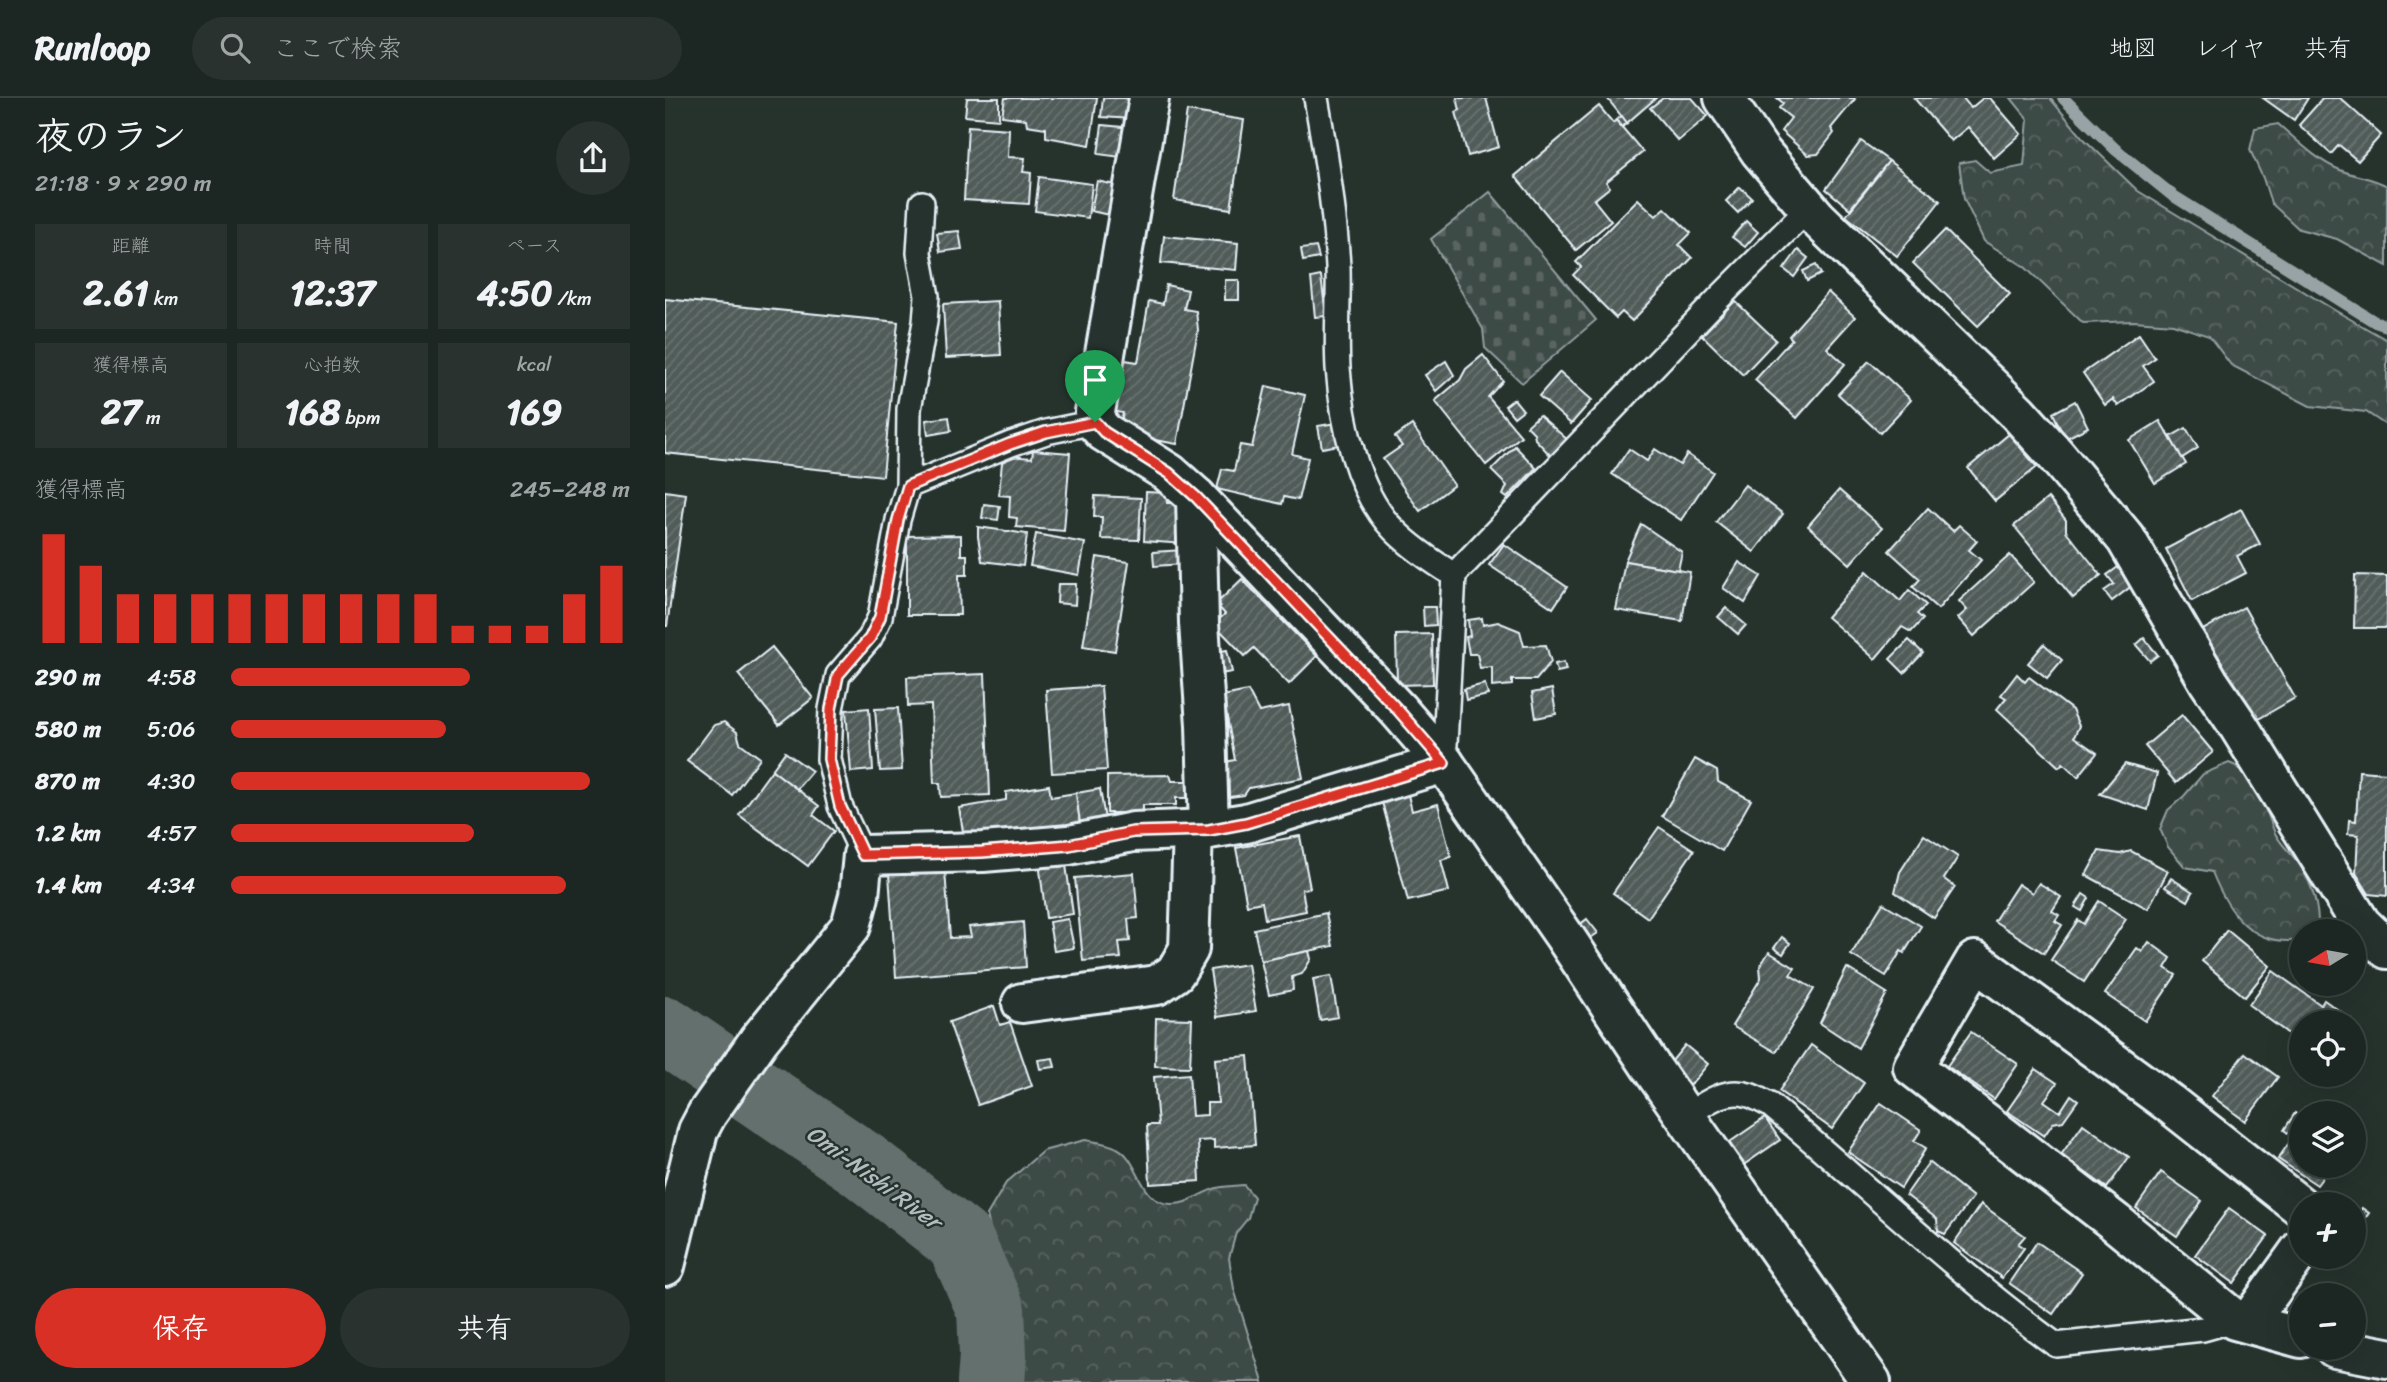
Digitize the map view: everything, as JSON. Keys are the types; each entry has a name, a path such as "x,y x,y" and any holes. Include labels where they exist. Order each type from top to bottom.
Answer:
{"street":[{"path":"1149,98 1095,422 1104,432 1169,473 1196,497 1444,763 1871,1382"},
{"path":"1724,98 1760,151 1809,208 2018,413 2126,539 2209,682 2361,924 2387,949"},
{"path":"1022,1003 1157,985 1175,973 1189,949 1201,830 1206,725 1199,623 1196,497"},
{"path":"665,1266 698,1131 759,1040 851,926 859,895 863,855 995,851 1069,845 1133,832 1201,830 1246,823 1444,763"},
{"path":"2289,1198 2169,1103 1975,961 1913,1067 2241,1322 2289,1335"},
{"path":"2241,1322 2289,1264"},
{"path":"2366,1354 2387,1358"}],"lane":[{"path":"1316,98 1334,210 1338,271 1338,368 1343,410 1354,458 1373,502 1393,530 1454,575"},
{"path":"863,855 840,806 829,759 831,709 838,675 870,638 880,617 898,520 908,486 909,409 925,322 927,296 919,253 922,203"},
{"path":"1444,763 1454,575 1719,298 1809,208"},
{"path":"908,486 1010,444 1046,432 1095,422"},
{"path":"1686,1116 1708,1101 1730,1094 1748,1094 1770,1105 1927,1240 2056,1345 2203,1329 2241,1322"}],"green space":[{"path":"2011,98 2050,98 2082,137 2138,191 2387,340 2387,426 2366,412 2310,406 2231,365 2209,336 2173,324 2134,321 2083,323 2025,267 1984,241 1964,199 1959,163 1975,160 1990,173 2024,166 2028,119"},
{"path":"2278,124 2307,150 2331,166 2387,186 2387,266 2337,239 2299,229 2271,203 2250,150 2255,128"},
{"path":"1490,192 1596,320 1522,383 1485,348 1483,329 1431,239"},
{"path":"2229,763 2247,774 2259,792 2275,833 2306,875 2315,899 2318,919 2289,919 2289,941 2269,938 2244,924 2226,901 2212,872 2185,867 2168,847 2160,829 2168,810 2203,774"},
{"path":"1085,1140 1110,1145 1125,1154 1146,1189 1160,1202 1177,1204 1217,1188 1244,1185 1254,1197 1248,1218 1236,1233 1229,1258 1234,1289 1263,1382 1018,1382 1017,1331 1006,1275 994,1247 987,1215 1006,1183 1043,1151"}],"building":[{"path":"967,98 999,98 999,119 965,116"},
{"path":"1005,98 1097,98 1090,145 1046,137 1046,128 1027,125 1026,119 1002,116"},
{"path":"1103,98 1135,98 1133,119 1101,117"},
{"path":"1457,98 1486,98 1499,147 1468,156 1456,112 1460,110"},
{"path":"1607,98 1656,98 1627,123"},
{"path":"1663,98 1692,98 1708,116 1678,141 1650,108"},
{"path":"1777,98 1855,99 1831,128 1834,133 1818,154 1808,155 1781,131 1791,118 1779,108 1783,103"},
{"path":"1914,98 1963,98 1971,108 1983,98 1990,98 2021,134 1994,158 1968,127 1951,141"},
{"path":"2263,98 2308,98 2294,120"},
{"path":"2323,98 2340,98 2381,135 2358,161 2339,145 2331,154 2299,125"},
{"path":"1599,106 1613,123 1616,120 1643,152 1606,182 1610,187 1594,200 1611,221 1576,250 1515,176"},
{"path":"1187,111 1244,120 1231,209 1174,200"},
{"path":"1622,116 1627,123 1622,127 1616,120"},
{"path":"1102,125 1132,128 1128,158 1098,154"},
{"path":"968,126 1009,129 1008,157 1025,158 1023,172 1031,173 1029,204 964,200"},
{"path":"1861,141 1889,161 1850,209 1826,189"},
{"path":"1889,161 1940,201 1897,256 1846,216"},
{"path":"1039,177 1092,184 1088,218 1035,211"},
{"path":"1097,181 1115,185 1109,215 1091,211"},
{"path":"1740,187 1752,198 1738,213 1726,201"},
{"path":"1638,199 1656,216 1665,208 1691,233 1679,245 1692,258 1632,321 1622,312 1616,318 1573,275 1581,267 1576,262"},
{"path":"1746,221 1758,232 1745,247 1732,237"},
{"path":"1945,230 2010,294 1978,326 1913,263"},
{"path":"959,231 962,249 940,252 937,233"},
{"path":"1164,236 1238,243 1236,270 1161,263"},
{"path":"1316,247 1319,258 1303,261 1301,249"},
{"path":"1798,250 1808,258 1794,277 1784,269"},
{"path":"1816,265 1821,274 1807,281 1803,271"},
{"path":"1321,276 1326,316 1315,317 1311,278"},
{"path":"1225,280 1239,280 1239,300 1225,300"},
{"path":"1166,285 1188,290 1184,309 1196,311 1198,330 1177,444 1133,436 1134,428 1120,425 1123,413 1108,411 1118,359 1138,362 1149,301 1163,304"},
{"path":"1828,292 1855,317 1827,348 1845,364 1797,418 1755,380 1792,339 1789,336"},
{"path":"665,299 898,322 883,476 665,453"},
{"path":"998,301 1001,355 946,358 943,304"},
{"path":"1735,301 1776,340 1743,375 1702,335"},
{"path":"2139,334 2155,358 2143,366 2154,381 2118,406 2113,399 2105,405 2083,373"},
{"path":"1483,355 1503,381 1488,397 1521,436 1486,465 1435,401 1460,380 1466,369"},
{"path":"1446,361 1454,375 1436,391 1425,375"},
{"path":"1869,361 1911,400 1880,433 1838,394"},
{"path":"1560,372 1592,400 1571,424 1539,396"},
{"path":"1266,386 1305,395 1292,454 1308,458 1298,500 1284,497 1282,504 1217,489 1222,469 1234,471 1240,445 1252,447"},
{"path":"1514,399 1523,410 1514,417 1505,406"},
{"path":"2075,401 2088,427 2065,439 2053,413"},
{"path":"1539,415 1569,441 1552,457 1527,426"},
{"path":"949,417 951,431 928,435 926,420"},
{"path":"2160,421 2186,464 2155,483 2129,440"},
{"path":"1336,423 1339,445 1322,448 1318,426"},
{"path":"1412,425 1454,485 1420,511 1383,459 1402,446 1395,437"},
{"path":"2186,428 2198,448 2182,458 2170,437"},
{"path":"2009,434 2037,467 1995,501 1968,468"},
{"path":"1515,446 1536,468 1507,498 1503,495 1507,486 1491,470"},
{"path":"1629,449 1647,461 1655,449 1680,465 1687,454 1713,472 1681,520 1612,474"},
{"path":"1033,450 1070,453 1064,531 1016,527 1017,518 1009,517 1010,496 999,495 1002,462 1009,456 1032,458"},
{"path":"1745,485 1783,514 1754,552 1716,522"},
{"path":"1839,490 1882,528 1850,564 1808,526"},
{"path":"665,491 686,494 667,626 665,626"},
{"path":"1146,492 1166,493 1167,503 1176,503 1184,544 1144,541"},
{"path":"1095,496 1141,498 1139,540 1101,539 1102,517 1094,517"},
{"path":"2048,498 2066,520 2066,531 2101,575 2073,598 2014,526"},
{"path":"984,504 1000,506 998,520 982,518"},
{"path":"1928,508 1953,531 1959,525 1977,541 1969,550 1981,560 1938,609 1913,587 1920,579 1889,551"},
{"path":"2241,509 2260,544 2237,556 2246,573 2192,601 2166,549"},
{"path":"1641,524 1682,552 1678,570 1625,561"},
{"path":"978,527 1027,534 1023,566 982,561"},
{"path":"1036,534 1085,543 1079,575 1030,566"},
{"path":"961,535 961,555 967,555 967,575 959,575 960,615 907,615 907,536"},
{"path":"1504,544 1567,587 1553,608 1489,565"},
{"path":"1183,550 1184,564 1154,566 1153,552"},
{"path":"2010,555 2034,582 1974,636 1958,618 1967,610 1959,601"},
{"path":"1097,557 1129,562 1115,651 1083,646"},
{"path":"1625,561 1690,572 1682,621 1616,610"},
{"path":"1739,562 1761,576 1745,603 1723,588"},
{"path":"2118,567 2133,585 2112,601 2104,591 2114,584 2107,575"},
{"path":"1867,571 1900,601 1909,590 1926,605 1917,614 1923,619 1911,632 1902,627 1875,659 1827,617"},
{"path":"2355,575 2387,576 2387,628 2354,628"},
{"path":"1242,579 1317,656 1289,684 1254,648 1245,656 1214,624 1225,614 1216,604"},
{"path":"1058,584 1076,584 1075,605 1057,603"},
{"path":"1423,607 1435,607 1436,625 1424,626"},
{"path":"2244,607 2295,698 2255,721 2203,630"},
{"path":"1726,608 1746,625 1738,634 1718,617"},
{"path":"1482,618 1483,625 1498,622 1520,631 1524,646 1546,645 1551,662 1536,680 1512,680 1512,685 1492,687 1492,667 1480,668 1477,654 1469,654 1466,637 1470,636 1468,620"},
{"path":"1432,634 1433,684 1397,685 1396,635"},
{"path":"2144,638 2158,655 2150,661 2136,645"},
{"path":"1909,640 1923,653 1904,673 1890,659"},
{"path":"2044,644 2062,660 2047,678 2028,663"},
{"path":"772,647 813,698 779,725 738,674"},
{"path":"1227,650 1232,672 1220,674 1216,652"},
{"path":"1564,662 1566,670 1557,672 1555,664"},
{"path":"985,674 990,795 941,797 940,783 934,783 931,705 908,706 907,677"},
{"path":"2017,674 2025,682 2029,677 2072,710 2079,726 2074,737 2097,753 2078,777 2063,763 2059,767 1997,709 2006,698 2001,695"},
{"path":"1485,684 1488,695 1466,700 1464,689"},
{"path":"1101,686 1107,770 1052,773 1046,690"},
{"path":"1552,689 1556,714 1536,718 1532,693"},
{"path":"1248,691 1259,712 1289,706 1303,778 1249,788 1244,795 1229,797 1225,762 1235,760 1223,696"},
{"path":"869,708 873,770 851,772 846,710"},
{"path":"898,708 902,770 880,771 875,709"},
{"path":"2182,715 2213,752 2176,783 2145,746"},
{"path":"724,722 737,732 740,743 760,758 732,795 687,761 714,725"},
{"path":"785,752 812,771 797,789 772,770"},
{"path":"1695,759 1717,771 1718,782 1751,800 1722,851 1662,816"},
{"path":"2125,764 2157,773 2148,810 2100,794"},
{"path":"772,770 819,806 813,815 834,831 808,866 739,815"},
{"path":"2359,771 2387,773 2387,896 2369,894 2356,873 2358,835 2348,834 2349,820 2356,821"},
{"path":"1170,775 1172,781 1193,781 1193,798 1176,798 1176,805 1143,805 1143,813 1107,813 1107,776"},
{"path":"1049,785 1051,797 1076,793 1080,823 965,843 959,808 1006,800 1006,792"},
{"path":"1100,789 1106,825 1080,823 1076,793"},
{"path":"1408,795 1412,811 1438,804 1451,857 1441,860 1449,891 1408,901 1382,802"},
{"path":"1659,827 1694,850 1648,918 1613,893"},
{"path":"1924,835 1958,857 1944,879 1955,887 1934,918 1895,892 1900,872"},
{"path":"1300,836 1310,888 1302,889 1306,911 1265,919 1262,902 1247,905 1236,848"},
{"path":"2099,851 2120,854 2131,851 2168,871 2148,909 2086,875"},
{"path":"1065,858 1073,914 1046,918 1039,862"},
{"path":"945,870 950,938 971,937 969,927 1023,922 1026,967 896,977 889,874"},
{"path":"1134,873 1138,918 1128,919 1130,941 1119,942 1121,958 1083,961 1075,878"},
{"path":"2171,878 2193,892 2188,901 2165,887"},
{"path":"2039,883 2061,897 2052,911 2059,915 2055,921 2062,925 2044,953 1994,921 2018,884 2032,893"},
{"path":"2083,894 2089,898 2082,911 2075,907"},
{"path":"2099,901 2126,919 2084,982 2051,960 2078,920 2084,924"},
{"path":"1883,903 1921,926 1886,976 1851,955"},
{"path":"1326,913 1333,946 1261,961 1254,929"},
{"path":"1068,919 1074,948 1054,951 1049,922"},
{"path":"1587,919 1598,933 1589,939 1579,925"},
{"path":"2227,930 2270,966 2245,997 2202,961"},
{"path":"1782,937 1790,943 1783,954 1774,948"},
{"path":"2149,942 2171,958 2165,968 2176,975 2145,1021 2105,994 2137,948 2142,952"},
{"path":"1309,951 1311,959 1302,974 1292,977 1293,990 1269,995 1261,961"},
{"path":"1769,952 1795,968 1790,975 1814,989 1776,1052 1732,1026 1761,978 1760,966"},
{"path":"1248,964 1256,1011 1217,1017 1210,970"},
{"path":"1847,968 1887,993 1858,1048 1820,1023"},
{"path":"2273,971 2289,982 2289,996 2308,996 2321,1005 2324,1000 2338,1010 2289,1010 2289,1034 2249,1005"},
{"path":"1331,976 1338,1017 1320,1020 1313,979"},
{"path":"994,1006 1000,1025 1010,1022 1032,1086 978,1105 949,1022"},
{"path":"1156,1018 1192,1019 1190,1067 1155,1066"},
{"path":"1971,1032 2018,1064 1994,1099 1947,1066"},
{"path":"1685,1045 1708,1064 1690,1086 1667,1067"},
{"path":"1811,1045 1864,1083 1832,1129 1779,1091"},
{"path":"2245,1053 2278,1077 2245,1121 2212,1096"},
{"path":"1248,1056 1255,1145 1214,1148 1214,1140 1198,1141 1200,1181 1150,1184 1147,1125 1158,1125 1154,1077 1189,1074 1192,1116 1207,1115 1207,1103 1218,1103 1215,1059"},
{"path":"1053,1058 1055,1067 1040,1069 1038,1060"},
{"path":"2036,1069 2057,1083 2044,1101 2060,1112 2071,1095 2078,1100 2063,1121 2053,1123 2044,1136 2007,1111"},
{"path":"1881,1103 1921,1130 1914,1141 1926,1148 1901,1188 1848,1152"},
{"path":"1765,1118 1780,1140 1739,1168 1724,1146"},
{"path":"2083,1124 2129,1157 2107,1188 2061,1155"},
{"path":"2289,1143 2289,1166 2278,1159"},
{"path":"1929,1162 1973,1197 1945,1234 1938,1231 1937,1219 1906,1195"},
{"path":"2161,1172 2202,1201 2177,1236 2136,1208"},
{"path":"2306,1178 2322,1178 2317,1185"},
{"path":"1981,1204 2025,1236 2018,1244 2024,1248 2002,1278 1954,1243"},
{"path":"2229,1208 2268,1236 2234,1283 2195,1255"},
{"path":"2037,1242 2082,1273 2053,1314 2009,1283"}],"waterway":[{"path":"2063,98 2115,149 2172,195 2375,322 2387,326"},
{"name":"Omi-Nishi River","path":"665,1030 863,1165 960,1241 991,1310 991,1382"}],"route":[{"path":"1095,422 1104,432 1169,473 1196,497 1261,563 1444,763 1246,823 1209,830 1133,832 1069,845 982,852 863,855 840,806 829,759 831,709 838,675 870,638 880,617 898,520 908,486 1010,444 1046,432 1095,422"}]}
